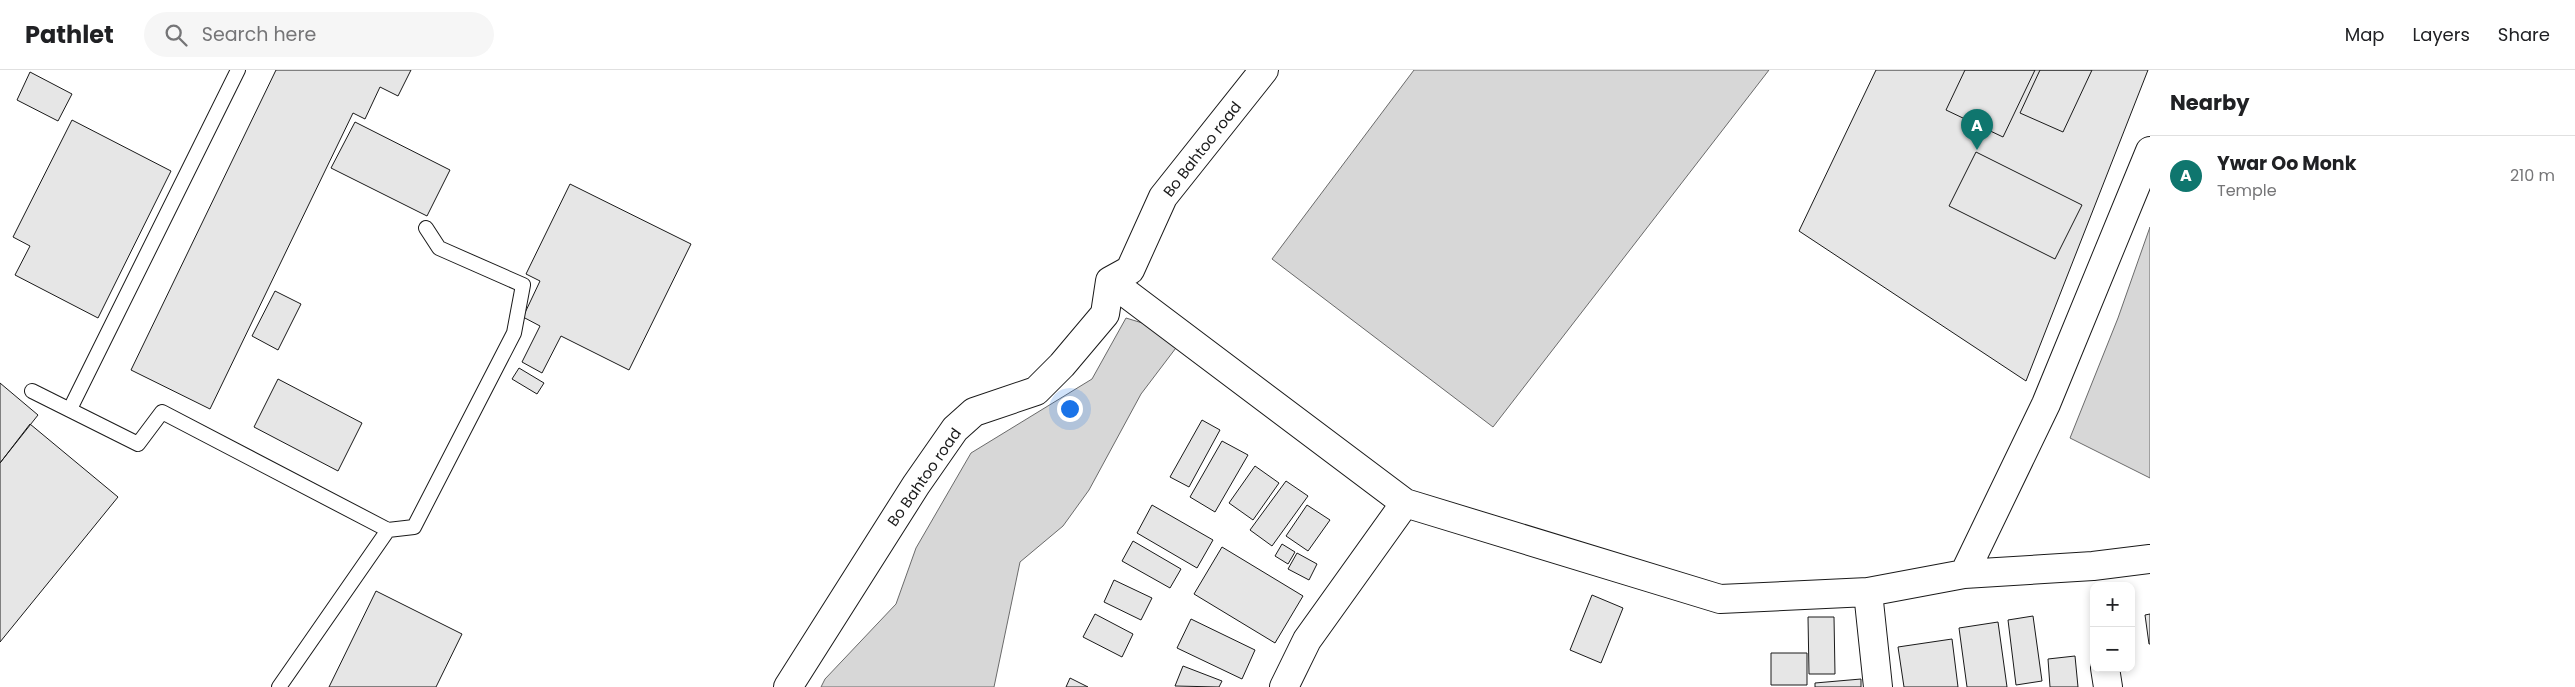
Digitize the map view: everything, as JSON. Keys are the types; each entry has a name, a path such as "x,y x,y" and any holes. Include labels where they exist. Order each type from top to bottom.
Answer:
{"street":[{"name":"Bo Bahtoo road","path":"788,687 911,494 955,429 974,412 1036,391 1062,365 1105,314 1110,280 1130,270 1163,197 1264,70"},
{"path":"1964,574 2046,404 2150,151"},
{"path":"1110,280 1405,503 1720,599 1868,592 1964,574 2094,576 2150,558"},
{"path":"1284,687 1307,640 1405,503"},
{"path":"1868,592 1878,687"},
{"path":"2106,672 2108,687"}],"lane":[{"path":"70,409 238,70"},
{"path":"32,391 138,444 162,412 388,530 414,527 514,333 523,284 439,248 426,228"},
{"path":"279,687 388,530"}],"shaded area":[{"path":"1414,70 1769,70 1493,427 1272,259"},
{"path":"2150,227 2150,478 2070,438 2118,318"},
{"path":"1126,318 1185,336 1141,394 1089,490 1063,526 1020,562 994,687 821,687 825,679 896,604 916,548 971,453 1092,379"}],"building":[{"path":"276,70 411,70 398,96 380,87 365,119 353,113 210,409 131,370"},
{"path":"1876,70 2148,70 2026,381 1799,231"},
{"path":"1965,70 2035,70 2003,137 1946,110"},
{"path":"2040,70 2092,70 2063,132 2020,113"},
{"path":"30,72 72,94 58,121 17,100"},
{"path":"72,120 171,171 98,318 15,275 30,246 13,237"},
{"path":"355,122 450,170 427,216 331,168"},
{"path":"1976,152 2082,205 2055,259 1949,206"},
{"path":"570,184 691,244 629,370 561,336 542,373 522,362 540,326 523,317 540,281 526,274"},
{"path":"275,291 301,304 278,350 252,336"},
{"path":"519,368 544,383 537,394 512,379"},
{"path":"278,379 362,423 338,471 254,427"},
{"path":"0,383 38,415 0,463"},
{"path":"1202,420 1220,430 1189,487 1170,477"},
{"path":"30,424 118,497 0,642 0,463"},
{"path":"1222,441 1248,455 1215,512 1190,497"},
{"path":"1255,466 1279,483 1253,520 1229,503"},
{"path":"1286,481 1308,496 1272,546 1250,530"},
{"path":"1152,505 1213,540 1197,568 1137,533"},
{"path":"1307,505 1330,520 1308,551 1286,536"},
{"path":"1133,541 1181,569 1170,588 1122,561"},
{"path":"1282,544 1295,552 1288,564 1275,556"},
{"path":"1222,547 1303,596 1275,643 1194,594"},
{"path":"1297,553 1317,564 1309,580 1288,569"},
{"path":"1114,580 1152,598 1141,620 1104,602"},
{"path":"376,591 462,634 436,687 329,687"},
{"path":"1592,595 1623,608 1601,663 1570,650"},
{"path":"1095,614 1133,634 1122,657 1083,637"},
{"path":"2150,614 2150,644 2149,644 2145,615"},
{"path":"2033,616 2042,681 2016,685 2008,620"},
{"path":"1808,617 1834,617 1835,674 1809,674"},
{"path":"1191,619 1255,650 1242,679 1177,648"},
{"path":"1998,622 2007,687 1967,687 1959,628"},
{"path":"1952,639 1958,687 1904,687 1898,647"},
{"path":"1771,653 1807,653 1807,685 1771,685"},
{"path":"2075,656 2078,687 2050,687 2048,659"},
{"path":"1183,666 1222,681 1219,687 1175,686"},
{"path":"1070,678 1088,687 1066,687"},
{"path":"1861,679 1861,687 1815,687 1815,683"}],"place":[{"name":"Ywar Oo Monk","path":"1977,150"}]}
